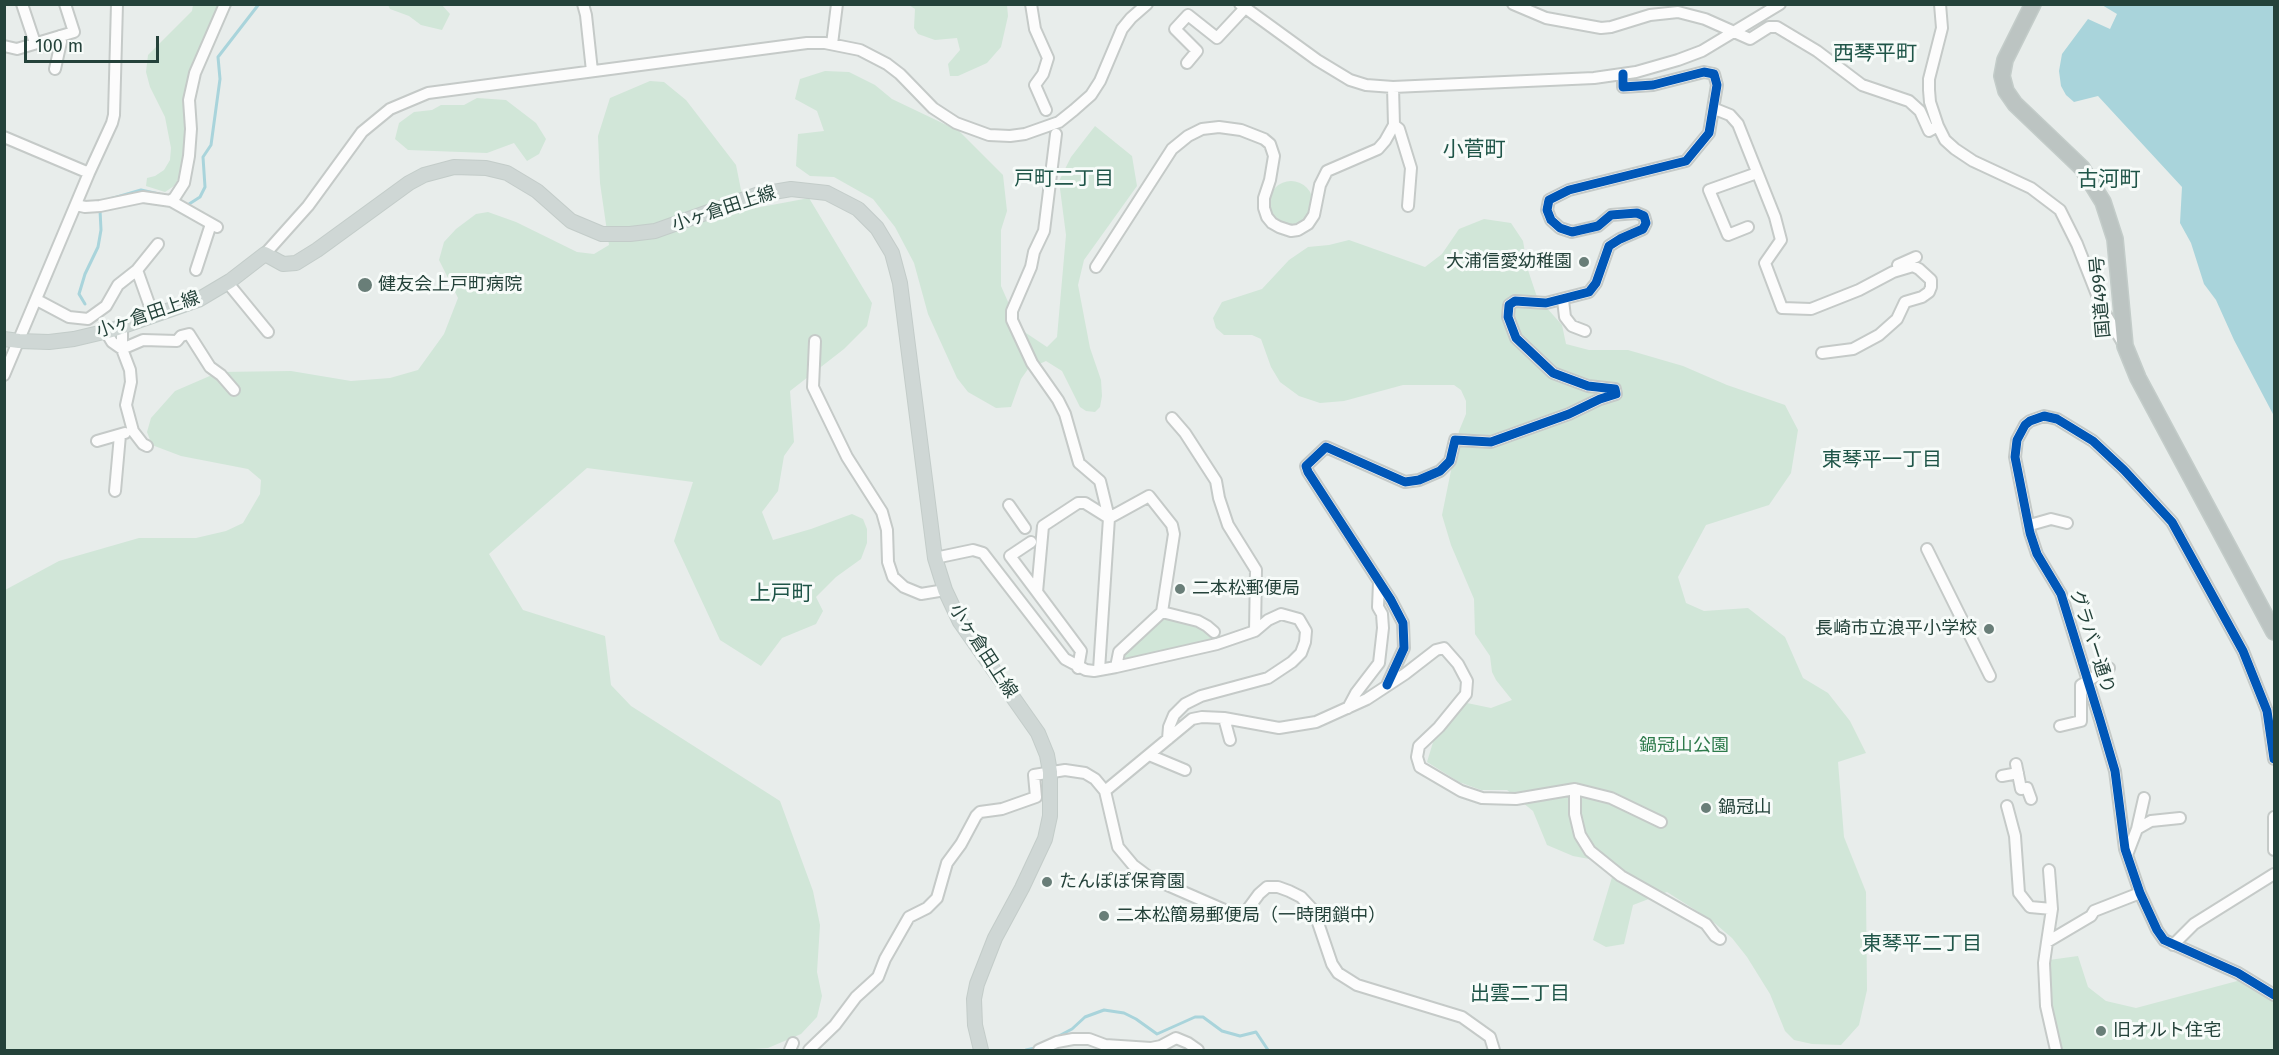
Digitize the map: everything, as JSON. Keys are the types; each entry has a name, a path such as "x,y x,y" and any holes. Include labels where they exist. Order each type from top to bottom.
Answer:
{"highway":[{"name":"国道499号","path":"2033,4 2005,60 2003,81 2010,98 2082,168 2103,202 2115,239 2125,346 2138,378 2274,632"}],"main road":[{"name":"小ヶ倉田上線","path":"4,339 19,341 74,339 106,332 198,300 265,254 283,264 296,263 409,183 424,175 454,167 486,168 507,173 537,190 571,220 603,234 655,231 773,190 791,189 827,193 858,209 877,228 892,253 900,283 935,558 945,590 960,622 1038,733 1047,755 1050,772 1050,816 1045,839 1023,888 995,938 977,984 974,999 975,1024 981,1049"}],"street":[{"path":"22,4 35,43"},
{"path":"4,46 17,49 74,32 65,4"},
{"path":"4,375 114,115 117,4"},
{"path":"171,201 183,183 187,165 191,129 189,100 195,73 225,4"},
{"path":"583,4 592,71"},
{"path":"832,44 837,4"},
{"path":"1031,4 1035,30 1048,58 1043,74 1035,85 1046,110"},
{"path":"265,254 309,206 362,132 390,109 406,100 428,93 807,43 832,44 860,50 887,64 933,108 956,123 989,135 1025,134 1059,122 1091,94 1100,81 1122,29 1147,4"},
{"path":"1513,4 1546,18 1606,28 1650,15 1678,12 1705,19 1750,39 1769,27 1777,27 1817,51 1862,85 1909,101 1920,111 1929,131 1938,126"},
{"path":"1187,63 1197,51 1175,29 1188,15 1217,38 1242,6 1317,60 1350,80 1366,86 1447,86 1623,74 1678,60 1702,51 1780,4"},
{"path":"1941,4 1942,28 1929,79 1929,90 1930,102 1945,140 1972,161 2031,188 2060,210 2077,244 2103,310 2125,346"},
{"path":"55,69 61,42 60,36"},
{"path":"1387,685 1404,648 1404,629 1399,612 1306,466 1326,447 1405,482 1419,480 1440,471 1450,461 1455,440 1491,442 1569,414 1616,394 1615,389 1588,386 1552,373 1516,338 1508,317 1509,305 1515,301 1546,303 1589,292 1596,283 1609,246 1642,229 1646,220 1644,216 1637,213 1611,215 1598,226 1572,232 1560,228 1551,220 1546,210 1549,200 1569,190 1686,161 1709,133 1715,108 1717,85 1714,74 1704,72 1653,85 1623,87 1623,74"},
{"path":"1096,267 1172,149 1188,136 1202,129 1219,127 1241,130 1264,139 1270,144 1274,156 1264,198 1264,208 1272,223 1291,231 1308,224 1314,215 1320,184 1328,171 1378,149 1385,141 1394,125 1394,87"},
{"path":"1715,108 1730,115 1738,124 1781,235 1778,245 1766,258 1765,263 1782,308 1811,309 1893,272 1913,266 1929,277 1931,286 1925,295 1905,302 1897,319 1879,335 1853,349 1822,353"},
{"path":"1394,125 1399,129 1411,168 1408,206"},
{"path":"1056,134 1044,231 1012,311 1012,321 1032,363 1065,414 1079,464 1100,481 1109,518 1099,670"},
{"path":"4,137 89,172"},
{"path":"1748,227 1728,235 1709,190 1757,173"},
{"path":"76,205 100,206 143,197 171,201 214,225 196,270"},
{"path":"37,300 69,316 88,319 105,306 118,285 137,270 158,244"},
{"path":"1883,278 1885,272 1916,257"},
{"path":"137,270 153,315"},
{"path":"227,282 268,332"},
{"path":"1563,300 1565,317 1572,326 1585,331"},
{"path":"122,326 122,349 130,370 131,382 126,405 133,431 142,444 147,446"},
{"path":"106,332 112,342 122,349"},
{"path":"122,349 143,340 177,341 181,336 189,334 210,367 221,375 234,390"},
{"path":"814,341 813,387 848,457 882,512 887,530 888,562 893,577 899,584 921,594 945,590"},
{"name":"グラバー通り","path":"2127,856 2115,771 2061,594 2037,554 2015,464 2016,448 2025,425 2033,418 2051,417 2093,441 2124,470 2172,522 2243,651 2267,711 2274,759"},
{"path":"1172,418 1185,433 1216,481 1228,525 1256,570 1255,631"},
{"path":"97,441 133,431"},
{"path":"115,491 120,435"},
{"path":"1109,518 1149,496 1172,525 1174,534 1162,612 1119,652 1116,667"},
{"path":"1037,591 1043,525 1078,503 1085,503 1109,518"},
{"path":"1009,505 1025,528"},
{"path":"2030,525 2051,519 2067,523"},
{"path":"1031,542 1010,556 1081,651 1078,668"},
{"path":"1927,549 1990,676"},
{"path":"935,558 974,550 982,553 1065,659 1078,668 1086,670 1116,667 1217,644 1255,631 1274,616 1288,614 1303,623 1306,631 1305,642 1301,652 1292,662 1268,678 1201,696 1185,704 1174,715 1169,727 1168,739"},
{"path":"1348,708 1356,693 1379,663 1383,628 1382,614 1378,607 1379,582"},
{"path":"1162,612 1198,621 1214,632"},
{"path":"1106,791 1192,719 1224,718 1279,728 1316,722 1348,708 1405,674 1436,650 1444,648 1448,650 1467,681 1466,694 1439,727 1419,746 1417,757 1420,767 1461,791 1482,798 1516,799 1575,789 1611,798 1661,822"},
{"path":"2060,726 2081,721 2081,686 2109,668"},
{"path":"1224,718 1230,740"},
{"path":"1149,755 1185,770"},
{"path":"2002,776 2017,769 2021,789 2027,788 2031,799"},
{"path":"809,1050 835,1025 856,997 878,977 885,959 909,917 927,908 937,898 947,863 961,844 976,816 980,812 1002,809 1036,797 1034,775 1065,770 1085,773 1095,779 1106,791 1118,847 1133,865 1149,877 1236,915 1250,908 1259,894 1267,887 1278,887 1305,901 1316,917 1334,969 1347,980 1357,985 1452,1012 1472,1022 1490,1037 1494,1050"},
{"path":"1575,789 1575,814 1580,835 1590,851 1622,876 1706,924 1720,939"},
{"path":"2144,798 2137,829 2127,856 2140,892 2162,938 2238,973 2274,995"},
{"path":"2007,806 2015,836 2019,893 2030,907 2052,909"},
{"path":"2137,829 2151,821 2180,818"},
{"path":"2274,818 2274,850"},
{"path":"2049,870 2052,909 2044,963 2046,1006 2056,1050"},
{"path":"2173,945 2194,924 2274,874"},
{"path":"2047,942 2091,916 2094,911 2140,892"},
{"path":"1039,1050 1057,1042 1073,1039 1089,1039 1105,1045 1150,1048 1161,1047 1176,1038 1198,1050"}],"green space":[{"path":"193,5 219,5 186,84 188,118 184,170 174,186 165,192 146,186 147,178 164,170 170,160 171,148 165,117 150,87 146,72 148,55 192,11"},
{"path":"388,5 442,5 450,14 442,30 421,25 409,16 390,9"},
{"path":"909,5 1007,5 1008,16 1001,47 987,63 958,76 950,76 948,64 960,50 957,38 935,40 918,34 914,28 915,9"},
{"path":"825,71 849,72 875,85 892,99 959,131 1003,175 1007,211 1001,230 1001,286 1020,329 1047,347 1057,337 1066,235 1059,181 1071,157 1095,126 1132,156 1137,186 1084,260 1078,285 1090,348 1101,380 1100,407 1095,412 1086,411 1080,407 1062,371 1046,361 1028,369 1021,379 1011,407 996,408 968,392 957,378 928,314 914,263 895,227 873,199 834,177 810,176 796,166 798,134 824,131 817,111 795,99 800,79"},
{"path":"650,81 664,82 686,100 736,165 745,210 809,198 872,303 867,326 844,349 790,391 794,442 784,456 778,491 762,512 773,540 852,514 863,519 867,529 867,543 861,559 836,577 816,597 823,611 816,624 782,638 761,666 720,640 674,541 693,482 587,468 489,554 523,610 605,636 611,685 631,706 780,801 813,891 820,925 817,972 822,996 817,1017 801,1034 768,1048 740,1050 5,1050 5,590 59,561 139,538 196,538 226,531 243,523 260,494 261,480 248,469 181,456 152,445 147,432 151,418 175,391 219,372 291,371 351,381 390,378 418,370 444,334 458,298 439,260 444,242 456,229 476,214 488,212 516,222 577,252 594,254 609,245 600,183 598,136 610,98"},
{"path":"477,98 506,100 536,123 546,139 539,154 527,161 514,143 487,153 408,150 395,139 399,123 414,112 432,110 441,105 464,105"},
{"path":"1291,181 1306,188 1313,203 1306,218 1291,225 1276,218 1269,203 1276,188"},
{"name":"鍋冠山公園","path":"1484,219 1511,223 1523,241 1528,270 1537,297 1562,325 1566,344 1589,350 1628,350 1683,366 1727,385 1785,405 1798,430 1791,473 1769,505 1706,525 1678,577 1686,603 1704,611 1748,608 1785,637 1803,678 1828,693 1850,721 1866,753 1838,762 1844,837 1866,892 1867,990 1859,1025 1841,1045 1812,1044 1794,1040 1785,1031 1770,994 1732,938 1711,920 1667,892 1633,905 1624,944 1606,947 1593,940 1616,864 1573,856 1547,845 1533,811 1507,790 1481,790 1459,782 1427,762 1434,739 1467,703 1491,708 1512,700 1496,680 1492,672 1490,656 1475,634 1474,599 1451,545 1442,515 1459,431 1466,414 1466,401 1461,390 1454,385 1403,385 1344,401 1320,403 1299,396 1280,382 1271,367 1261,339 1252,335 1224,335 1216,328 1213,318 1222,302 1262,289 1289,260 1308,247 1349,240 1425,267 1442,254 1459,229"},
{"path":"1165,618 1199,625 1211,639 1122,661 1123,655"},
{"path":"2078,956 2088,987 2106,1001 2136,1008 2241,980 2274,1001 2274,1050 2059,1050 2048,996 2049,960"}],"water":[{"path":"2102,5 2274,5 2274,416 2216,300 2204,284 2191,243 2180,223 2182,187 2098,96 2074,102 2061,86 2059,71 2062,54 2088,19 2110,29 2117,14"}],"waterway":[{"path":"186,206 200,197 205,187 203,157 211,145 220,79 218,57 259,4"},
{"path":"110,199 141,190 159,194"},
{"path":"85,304 79,294 85,274 98,247 101,230 100,210"},
{"path":"1055,1038 1072,1029 1085,1017 1104,1010 1124,1013 1157,1034 1195,1017 1203,1017 1222,1031 1240,1036 1256,1032 1268,1050"},
{"path":"1026,1050 1035,1048"}],"cycle path":[{"path":"1387,685 1404,648 1403,623 1391,600 1306,466 1326,447 1405,482 1419,480 1440,471 1450,461 1455,440 1491,442 1569,414 1616,394 1615,389 1588,386 1553,373 1516,338 1508,317 1509,305 1515,301 1546,303 1589,292 1596,283 1609,246 1643,229 1646,223 1644,216 1637,213 1611,215 1598,226 1572,232 1560,228 1551,220 1547,210 1549,200 1569,190 1686,161 1709,133 1717,85 1714,74 1704,72 1653,85 1623,87 1623,74"},
{"path":"2274,759 2267,711 2243,651 2172,522 2124,470 2093,441 2057,419 2044,416 2030,421 2025,425 2017,440 2015,457 2030,533 2037,554 2061,594 2100,720 2115,771 2125,849 2140,893 2164,940 2238,973 2274,995"}],"place":[{"name":"大浦信愛幼稚園","path":"1584,262"},
{"name":"健友会上戸町病院","path":"365,285"},
{"name":"二本松郵便局","path":"1180,589"},
{"name":"長崎市立浪平小学校","path":"1989,629"},
{"name":"鍋冠山","path":"1706,808"},
{"name":"たんぽぽ保育園","path":"1047,882"},
{"name":"二本松簡易郵便局（一時閉鎖中）","path":"1104,916"},
{"name":"旧オルト住宅","path":"2101,1031"}],"district":[{"name":"西琴平町","path":"1875,54"},
{"name":"小菅町","path":"1474,150"},
{"name":"戸町二丁目","path":"1064,179"},
{"name":"古河町","path":"2109,180"},
{"name":"東琴平一丁目","path":"1882,460"},
{"name":"上戸町","path":"781,594"},
{"name":"東琴平二丁目","path":"1922,944"},
{"name":"出雲二丁目","path":"1520,994"}]}
